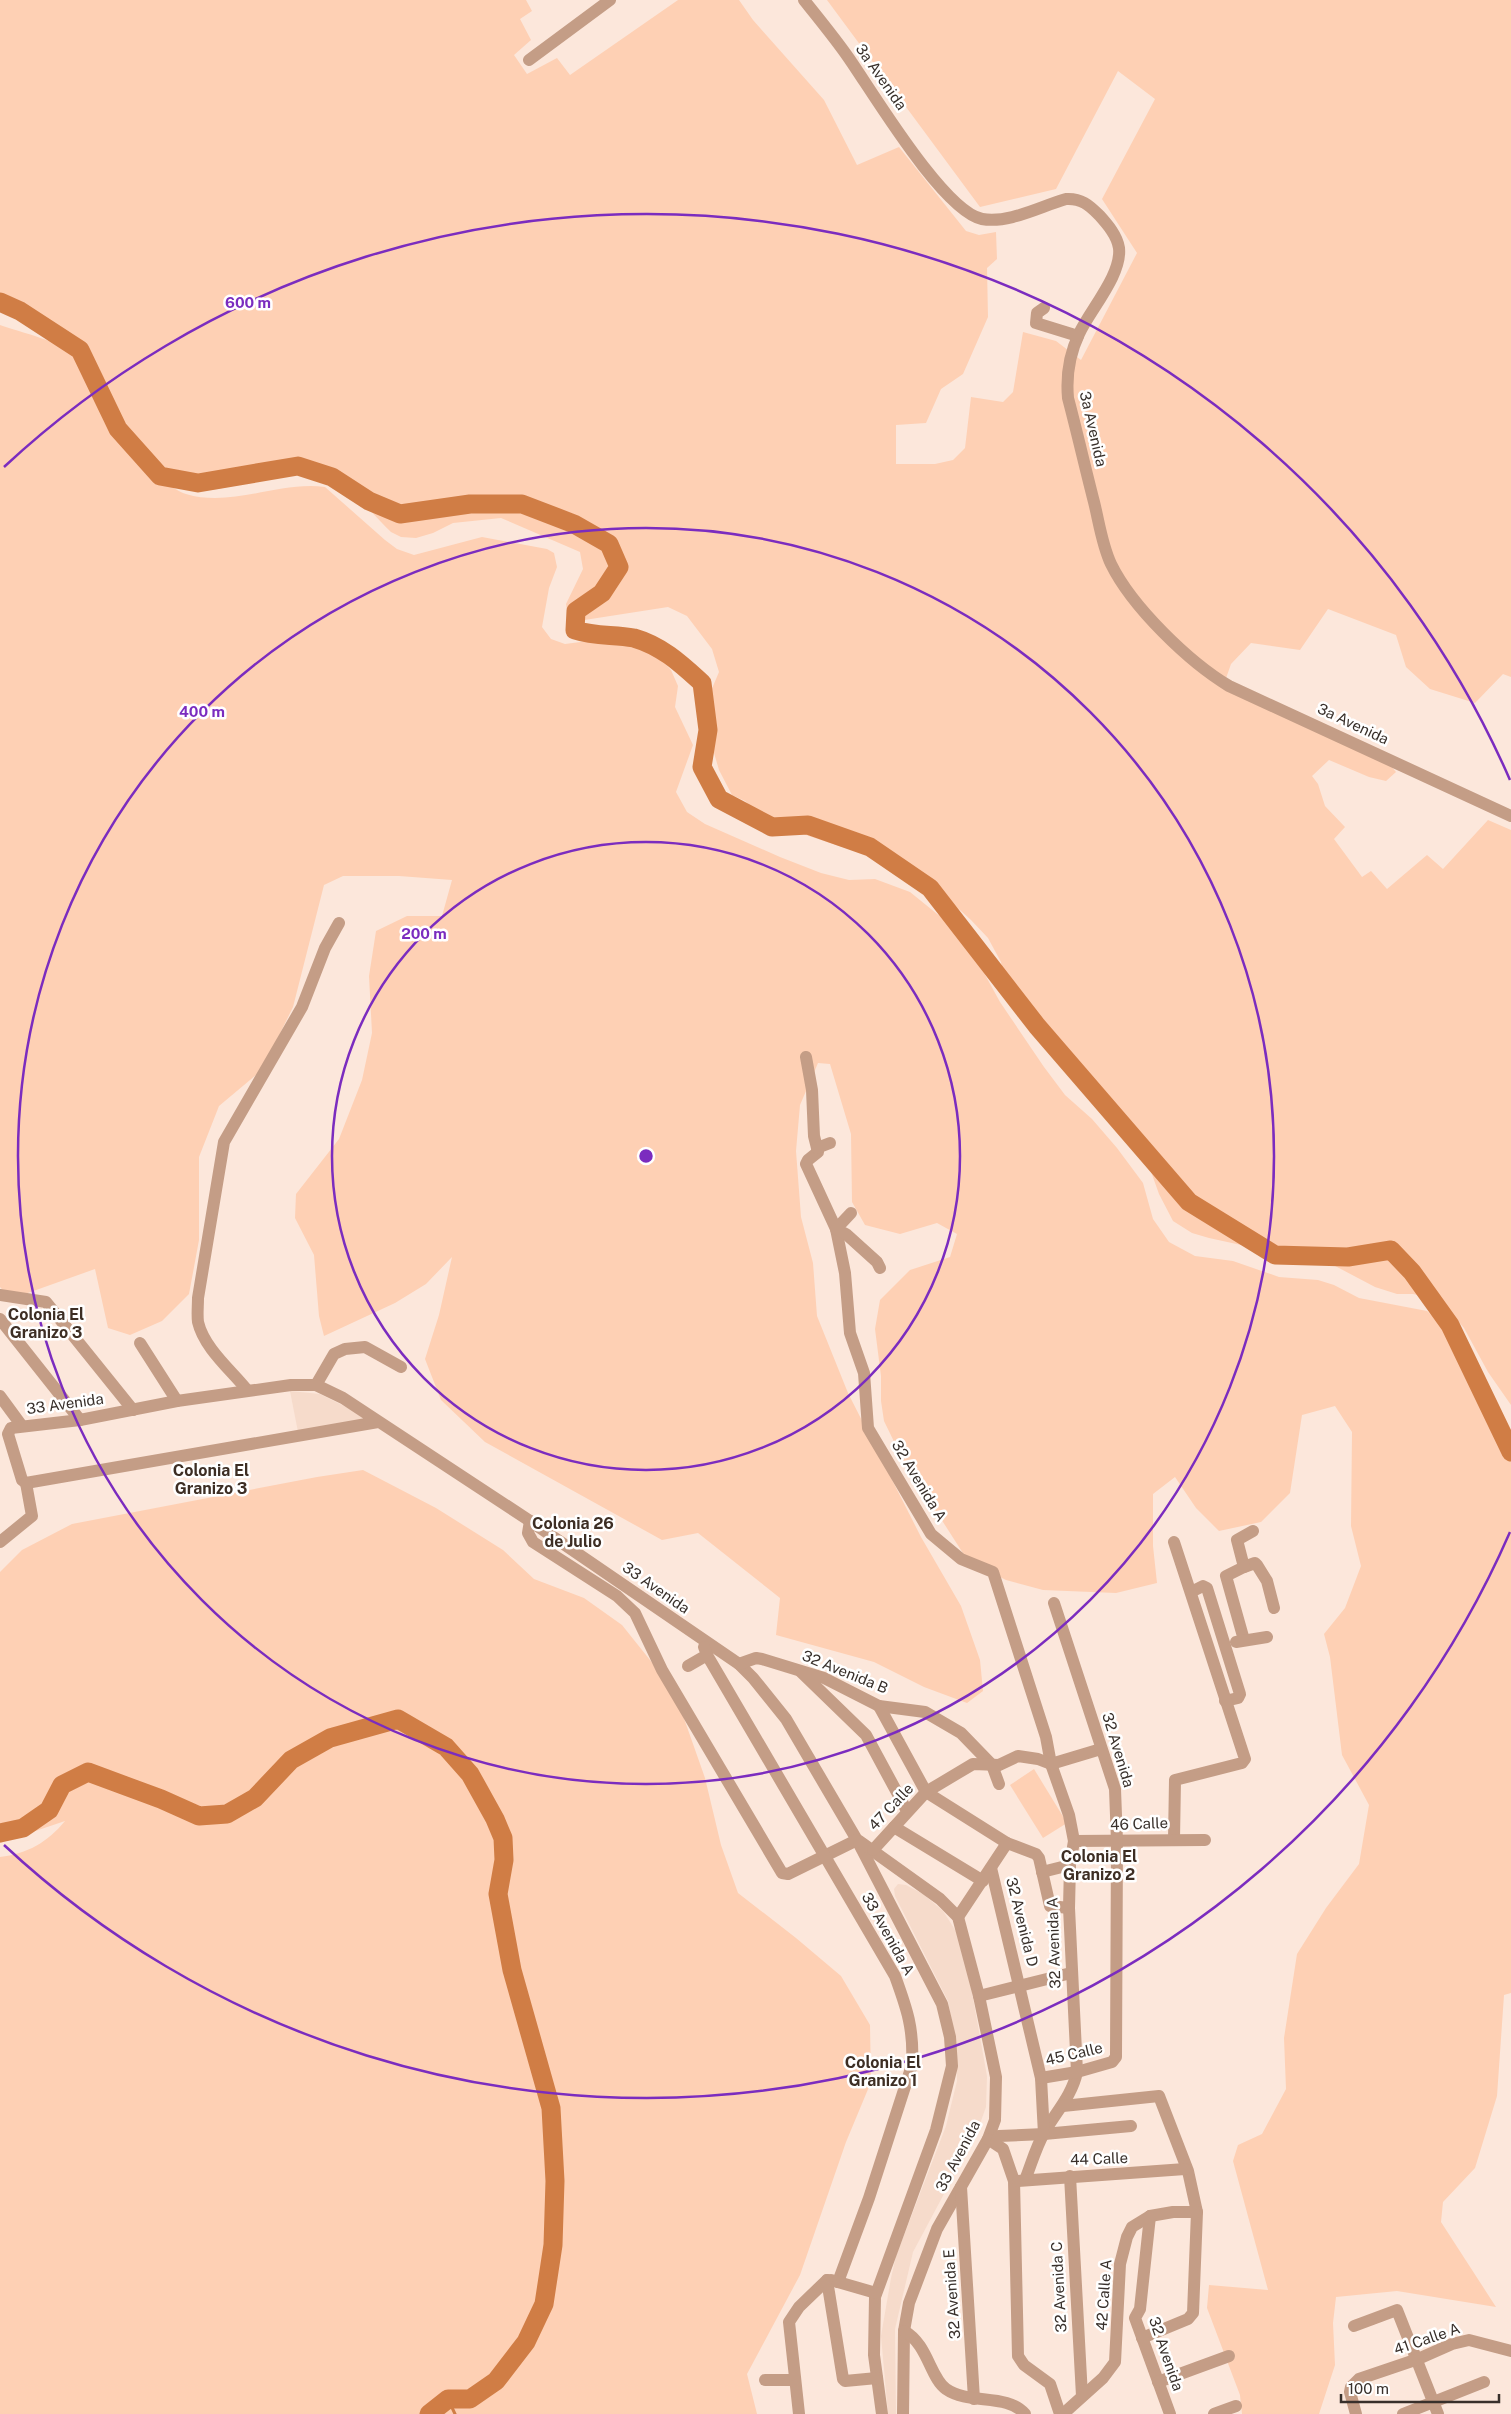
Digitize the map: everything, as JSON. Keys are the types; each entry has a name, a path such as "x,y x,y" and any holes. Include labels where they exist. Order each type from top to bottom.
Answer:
{"street":[{"path":"529,60 610,0"},
{"name":"3a Avenida","path":"804,0 846,54 925,168 963,208 974,216 992,219 1007,217 1066,199 1075,199 1086,203 1108,225 1119,246 1118,262 1078,336 1068,363 1068,398 1110,562 1120,580 1164,632 1192,661 1229,686 1511,816"},
{"path":"1044,308 1037,313 1036,323 1078,336"},
{"path":"247,1390 209,1345 198,1321 198,1298 224,1142 302,1006 326,948 339,923"},
{"path":"806,1057 812,1090 814,1136 817,1148 830,1143"},
{"name":"32 Avenida A","path":"817,1148 817,1154 808,1160 806,1164 836,1229 845,1273 850,1333 864,1373 868,1428 931,1534 961,1559 994,1572 1046,1737 1051,1764 1069,1814 1074,1841 1070,1865 1069,1908 1077,2072"},
{"path":"851,1213 836,1229 846,1234 877,1262 880,1268"},
{"path":"0,1295 46,1302 133,1410"},
{"path":"0,1319 80,1420"},
{"path":"140,1343 177,1401"},
{"path":"316,1386 334,1354 346,1349 365,1347 401,1367"},
{"name":"33 Avenida","path":"0,1542 32,1516 26,1483 22,1480 8,1430 22,1426 80,1420 177,1401 247,1390 316,1386 343,1398 530,1521 739,1664 754,1678 786,1719 857,1840 942,2004 950,2037 952,2066 936,2130 876,2294 874,2355 882,2414"},
{"path":"0,1396 22,1426"},
{"path":"26,1483 378,1422"},
{"path":"530,1521 528,1533 533,1542 617,1596 635,1613 662,1670 782,1872 788,1874 823,1855 857,1840"},
{"path":"1244,1567 1237,1540 1252,1531"},
{"path":"1174,1542 1245,1761 1175,1780 1174,1839"},
{"path":"1244,1640 1226,1578 1229,1573 1255,1563 1267,1581 1274,1608"},
{"path":"1191,1592 1203,1586 1208,1588 1226,1644 1240,1694 1238,1698 1225,1701"},
{"name":"32 Avenida","path":"1054,1603 1115,1789 1117,1842 1115,2060"},
{"path":"1226,1644 1267,1637"},
{"name":"33 Avenida A","path":"700,1639 707,1655 895,1976 910,2017 913,2046 912,2066 869,2198 832,2281"},
{"path":"688,1666 707,1655"},
{"name":"32 Avenida B","path":"739,1664 756,1658 762,1659 824,1678 879,1706 925,1712 961,1734 992,1765 999,1784"},
{"path":"798,1669 866,1735 907,1811"},
{"path":"879,1706 926,1792 1007,1843 1036,1854 1050,1906 1069,1908"},
{"path":"1051,1764 1101,1749"},
{"name":"47 Calle","path":"873,1850 926,1792 973,1764 999,1765 1018,1756 1038,1758 1051,1764"},
{"name":"32 Avenida D","path":"894,1827 983,1882"},
{"name":"33 Avenida","path":"857,1840 940,1899 958,1918 979,1996 996,2077 995,2120 992,2141 961,2186 937,2229 908,2303 904,2332 903,2414"},
{"name":"46 Calle","path":"1074,1841 1205,1840"},
{"path":"958,1918 1007,1843"},
{"path":"873,1870 886,1861"},
{"path":"1042,1872 1070,1865"},
{"name":"32 Avenida D","path":"992,1868 1041,2078 1044,2134"},
{"path":"979,1996 1071,1973"},
{"name":"45 Calle","path":"1041,2078 1077,2072 1115,2060"},
{"path":"1019,2180 1044,2134 1063,2106 1075,2081 1077,2072"},
{"path":"1063,2106 1159,2096 1185,2169 1188,2171 1197,2212 1192,2316 1142,2338"},
{"path":"1061,2414 1050,2384 1024,2365 1018,2356 1019,2180 1003,2149 992,2141 999,2136 1131,2126"},
{"name":"44 Calle","path":"1019,2180 1070,2176 1124,2175 1185,2169"},
{"name":"32 Avenida C","path":"1070,2176 1082,2396"},
{"name":"32 Avenida E","path":"961,2186 974,2399"},
{"name":"42 Calle A","path":"1061,2414 1103,2378 1115,2362 1120,2264 1127,2237 1132,2227 1150,2216 1174,2212 1197,2212"},
{"name":"32 Avenida","path":"1150,2216 1140,2309 1136,2315 1142,2338 1170,2414"},
{"path":"832,2281 876,2294"},
{"path":"832,2281 843,2379 845,2381 877,2378"},
{"path":"799,2414 789,2322 799,2307 832,2281"},
{"path":"1354,2326 1397,2310 1436,2408"},
{"path":"1118,2316 1136,2315"},
{"path":"904,2332 917,2341 945,2389 974,2399 1016,2405 1025,2414"},
{"name":"41 Calle A","path":"1356,2414 1350,2392 1354,2383 1359,2379 1418,2359 1452,2344 1469,2340 1511,2351"},
{"path":"1158,2382 1229,2356"},
{"path":"765,2380 794,2380"},
{"path":"1404,2414 1436,2408 1484,2382"},
{"path":"1214,2414 1236,2406"}],"shaded area":[{"path":"0,0 526,0 532,11 520,19 531,40 514,55 527,74 557,58 570,75 678,0 739,0 753,20 824,100 857,165 899,147 966,231 979,235 996,232 997,259 987,268 988,317 963,374 941,389 926,423 896,425 896,464 935,464 953,460 965,448 971,397 1003,402 1013,392 1023,332 1056,341 1081,360 1137,253 1102,199 1155,99 1118,71 1056,189 980,207 827,0 1511,0 1511,677 1503,674 1475,703 1430,689 1406,667 1396,635 1328,609 1300,650 1251,643 1231,664 1224,684 1387,761 1396,772 1386,781 1369,777 1329,760 1312,776 1318,784 1325,806 1345,827 1334,839 1362,877 1371,871 1387,889 1427,855 1443,869 1488,820 1511,830 1511,1405 1488,1372 1464,1328 1452,1314 1431,1298 1413,1294 1397,1294 1375,1287 1320,1258 1301,1258 1209,1238 1192,1233 1173,1221 1159,1194 1149,1166 1105,1099 1083,1070 1028,1012 1004,978 1001,962 988,938 971,920 912,867 880,851 842,847 767,822 745,801 732,795 719,770 702,712 719,672 712,649 687,616 668,607 578,621 568,617 566,604 583,569 580,552 501,518 453,523 433,533 416,538 401,537 391,532 359,499 332,479 322,475 304,473 285,474 207,490 191,489 178,484 157,465 132,441 122,428 99,368 81,345 56,326 14,307 0,303"},
{"path":"0,325 51,342 78,356 87,369 100,412 108,428 139,461 176,490 186,494 221,498 307,486 325,487 385,540 397,549 414,555 482,537 547,549 554,553 557,567 549,588 542,627 551,639 565,644 588,641 620,632 637,634 671,670 678,686 675,707 693,745 676,792 687,812 705,824 821,873 849,880 875,879 910,892 952,926 972,951 1000,1002 1044,1067 1065,1095 1092,1119 1117,1148 1143,1183 1153,1219 1169,1242 1195,1256 1233,1261 1279,1277 1318,1280 1334,1285 1359,1298 1427,1311 1455,1337 1503,1421 1511,1449 1511,1993 1504,1995 1497,2096 1475,2168 1443,2202 1441,2222 1496,2307 1397,2291 1336,2297 1333,2323 1335,2365 1319,2414 1242,2414 1240,2395 1207,2308 1209,2285 1268,2290 1233,2161 1238,2145 1262,2134 1286,2089 1284,2038 1297,1954 1326,1908 1359,1864 1369,1805 1342,1755 1330,1657 1324,1634 1345,1608 1361,1566 1351,1526 1352,1432 1335,1406 1302,1415 1290,1493 1261,1522 1219,1531 1196,1508 1175,1477 1153,1494 1153,1546 1157,1583 1116,1593 1043,1590 1006,1580 968,1561 902,1458 884,1421 875,1329 880,1300 910,1270 950,1257 957,1234 937,1223 900,1234 865,1225 852,1202 851,1134 830,1064 818,1063 800,1105 796,1151 801,1217 813,1263 817,1316 848,1393 921,1537 961,1606 980,1660 983,1691 967,1703 924,1687 874,1662 776,1635 780,1598 698,1533 662,1540 485,1442 441,1400 425,1359 439,1315 452,1257 426,1284 395,1303 324,1336 319,1316 314,1255 295,1218 296,1194 339,1139 362,1080 372,1033 369,976 376,931 407,916 442,916 452,880 399,876 343,876 324,885 293,1007 262,1070 219,1106 199,1157 199,1240 189,1294 162,1321 130,1335 108,1328 95,1269 11,1299 0,1287"},
{"path":"290,1391 320,1394 370,1419 298,1432"},
{"path":"363,1470 436,1508 503,1550 534,1579 584,1598 622,1625 674,1690 705,1778 721,1845 738,1893 841,1976 870,2025 871,2082 846,2142 800,2275 747,2374 757,2414 0,2414 0,1857 19,1853 36,1846 65,1821 0,1843 0,1572 22,1550 72,1524 317,1477"},
{"path":"1034,1769 1067,1823 1043,1838 1010,1785"},
{"path":"898,1884 906,1885 923,1894 943,1911 959,1936 966,1959 987,2076 986,2107 977,2132 913,2252 895,2329 896,2414 888,2414 881,2336 891,2278 896,2256 946,2126 957,2081 956,2045 948,2001 895,1896 894,1889"}],"waterway":[{"path":"0,302 20,311 80,350 118,429 160,476 198,483 298,466 332,477 369,501 400,514 470,504 522,504 574,524 609,544 619,567 602,593 576,611 575,630 590,634 619,636 644,641 671,656 702,683 708,730 702,767 719,799 772,827 808,825 870,847 930,888 1037,1026 1189,1202 1275,1255 1348,1257 1391,1250 1412,1272 1450,1325 1511,1452"},
{"path":"0,1833 23,1828 49,1810 62,1785 88,1772 161,1799 199,1816 227,1814 255,1798 291,1760 330,1738 398,1719 446,1747 470,1774 495,1819 503,1838 504,1860 498,1894 512,1970 551,2108 555,2181 553,2245 544,2304 526,2342 496,2381 470,2399 448,2399 429,2414"},
{"path":"448,2399 455,2414"}],"district":[{"name":"Colonia El Granizo 3","path":"46,1323"},
{"name":"Colonia El Granizo 3","path":"211,1479"},
{"name":"Colonia 26 de Julio","path":"573,1532"},
{"name":"Colonia El Granizo 2","path":"1099,1865"},
{"name":"Colonia El Granizo 1","path":"883,2071"}]}
